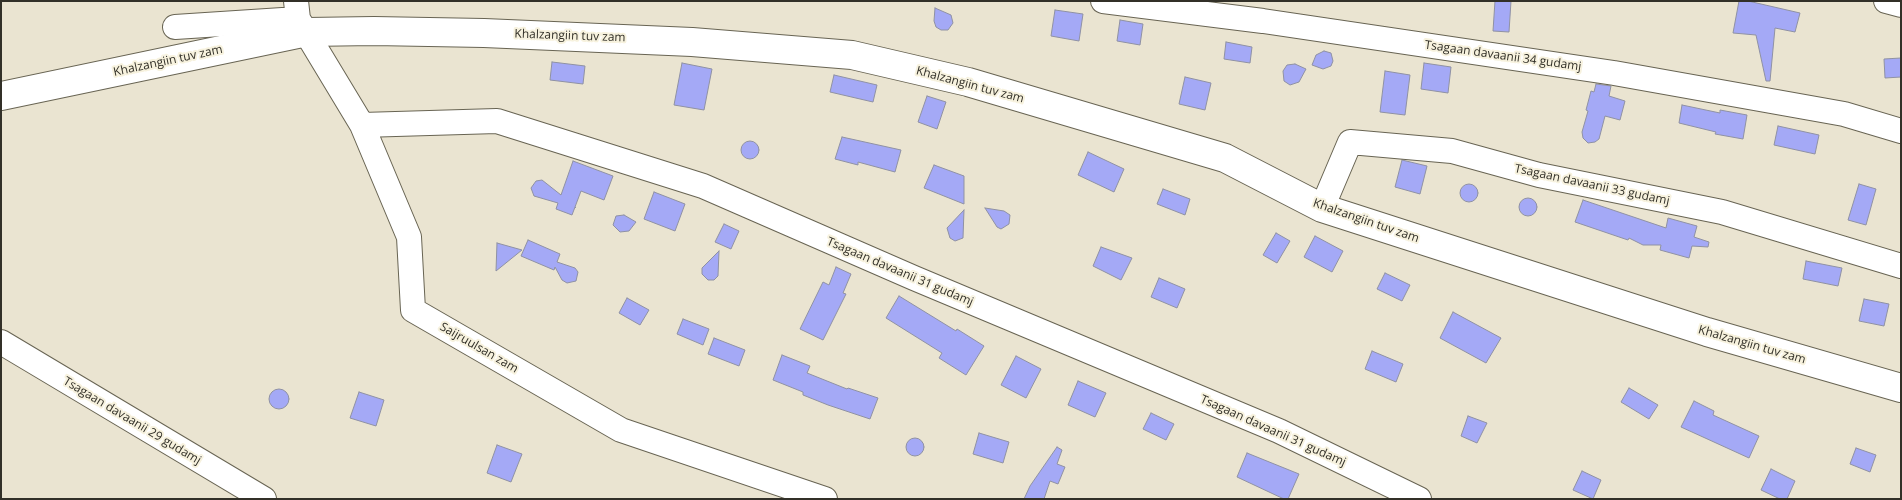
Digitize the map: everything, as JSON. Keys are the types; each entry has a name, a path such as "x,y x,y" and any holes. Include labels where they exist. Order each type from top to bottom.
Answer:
{"street":[{"name":"Tsagaan davaanii 34 gudamj","path":"1103,1 1263,21 1614,73 1844,114 1901,131"},
{"path":"1886,1 1901,5"},
{"path":"175,27 300,17"},
{"name":"Khalzangiin tuv zam","path":"1,96 300,17 383,31 692,42 852,55 968,82 1225,158 1322,208 1707,332 1901,388"},
{"name":"Saijruulsan zam","path":"300,17 362,125 409,237 413,310 621,430 825,499"},
{"name":"Tsagaan davaanii 31 gudamj","path":"362,125 497,121 703,186 923,282 1279,431 1419,499"},
{"name":"Tsagaan davaanii 33 gudamj","path":"1322,208 1350,142 1452,151 1539,175 1722,212 1901,266"},
{"name":"Tsagaan davaanii 29 gudamj","path":"1,342 264,499"}],"building":[{"path":"1495,1 1511,1 1509,32 1493,31"},
{"path":"1739,1 1748,1 1800,13 1795,32 1775,28 1770,81 1766,81 1756,35 1733,33"},
{"path":"935,8 951,15 953,23 948,30 941,30 936,27 934,21"},
{"path":"1055,10 1083,14 1079,41 1051,36"},
{"path":"1120,20 1143,24 1140,45 1117,41"},
{"path":"1226,42 1252,47 1250,63 1224,59"},
{"path":"1324,51 1331,53 1333,61 1331,66 1323,69 1312,65 1316,55"},
{"path":"1901,58 1901,77 1885,78 1884,59"},
{"path":"552,62 585,66 583,84 550,80"},
{"path":"682,63 712,69 704,110 674,105"},
{"path":"1424,63 1451,67 1448,93 1421,89"},
{"path":"1295,64 1306,69 1299,82 1290,85 1284,81 1283,71 1287,65"},
{"path":"1385,71 1410,75 1405,115 1380,112"},
{"path":"834,75 877,85 873,102 830,92"},
{"path":"1185,77 1211,83 1205,110 1179,104"},
{"path":"1596,84 1611,86 1609,96 1625,101 1620,120 1605,116 1599,139 1588,143 1583,138 1582,132 1591,91 1594,92"},
{"path":"927,96 946,102 937,129 918,122"},
{"path":"1682,105 1720,113 1720,110 1747,115 1743,139 1715,134 1716,132 1679,123"},
{"path":"1778,126 1819,135 1815,154 1774,145"},
{"path":"842,137 901,150 895,172 858,162 858,165 835,159"},
{"path":"750,141 756,144 759,150 756,156 750,159 744,156 741,150 744,144"},
{"path":"1088,152 1124,169 1114,192 1078,175"},
{"path":"1402,160 1427,166 1420,194 1395,187"},
{"path":"573,161 613,176 604,200 581,191 572,215 556,209 558,203 534,196 531,188 536,181 542,180 561,195"},
{"path":"934,165 964,176 964,204 924,188"},
{"path":"1469,184 1475,187 1478,193 1475,199 1469,202 1463,199 1460,193 1463,187"},
{"path":"1859,184 1876,189 1866,225 1848,220"},
{"path":"1163,189 1190,199 1185,215 1157,204"},
{"path":"654,192 685,204 675,231 644,219"},
{"path":"1528,198 1534,201 1537,207 1534,213 1528,216 1522,213 1519,207 1522,201"},
{"path":"1583,200 1666,228 1668,218 1697,226 1694,237 1709,242 1708,247 1692,246 1689,258 1660,250 1661,245 1643,245 1629,238 1628,240 1575,222"},
{"path":"985,208 1004,211 1010,215 1009,224 1001,229 997,227"},
{"path":"964,210 963,238 955,241 950,238 947,228"},
{"path":"624,215 636,222 629,231 620,232 613,225 616,216"},
{"path":"724,224 739,231 731,249 715,242"},
{"path":"1276,233 1290,241 1277,263 1263,255"},
{"path":"1315,236 1343,251 1332,272 1304,257"},
{"path":"528,240 560,254 557,262 575,268 578,272 576,281 567,283 562,280 555,267 554,270 521,256"},
{"path":"497,243 522,250 496,271"},
{"path":"1101,247 1132,258 1121,280 1093,266"},
{"path":"719,251 718,276 714,280 708,280 702,274 702,268"},
{"path":"1806,261 1842,268 1838,286 1803,279"},
{"path":"836,267 851,274 843,293 846,294 823,340 800,329 823,282 829,285"},
{"path":"1385,273 1410,285 1402,301 1377,289"},
{"path":"1159,278 1185,289 1177,308 1151,297"},
{"path":"899,296 984,346 966,375 939,358 942,353 886,318"},
{"path":"627,298 649,310 640,325 619,313"},
{"path":"1864,299 1889,304 1884,326 1859,321"},
{"path":"1453,312 1501,338 1486,363 1440,338"},
{"path":"683,319 709,329 703,345 677,334"},
{"path":"714,338 745,350 739,366 708,354"},
{"path":"1372,351 1403,364 1396,382 1365,369"},
{"path":"782,355 810,366 807,373 847,389 878,398 870,419 803,395 803,392 773,380"},
{"path":"1016,356 1041,369 1026,398 1001,385"},
{"path":"1078,381 1106,393 1095,417 1068,405"},
{"path":"1629,388 1658,405 1649,419 1621,402"},
{"path":"279,389 286,392 289,399 286,406 279,409 272,406 269,399 272,392"},
{"path":"359,392 384,400 376,426 350,418"},
{"path":"1694,401 1714,411 1713,415 1759,436 1749,458 1681,427"},
{"path":"1151,413 1174,424 1166,440 1143,429"},
{"path":"1468,416 1487,423 1477,443 1461,436"},
{"path":"979,433 1009,442 1003,463 973,454"},
{"path":"915,438 921,441 924,447 921,453 915,456 909,453 906,447 909,441"},
{"path":"497,445 522,454 511,482 487,473"},
{"path":"1057,447 1062,450 1057,464 1065,467 1058,484 1050,481 1044,499 1024,499 1030,486"},
{"path":"1856,448 1876,455 1870,472 1850,464"},
{"path":"1247,453 1299,474 1288,499 1284,499 1237,477"},
{"path":"1771,469 1795,481 1787,499 1780,499 1761,490"},
{"path":"1582,471 1601,480 1593,499 1573,490"}]}
